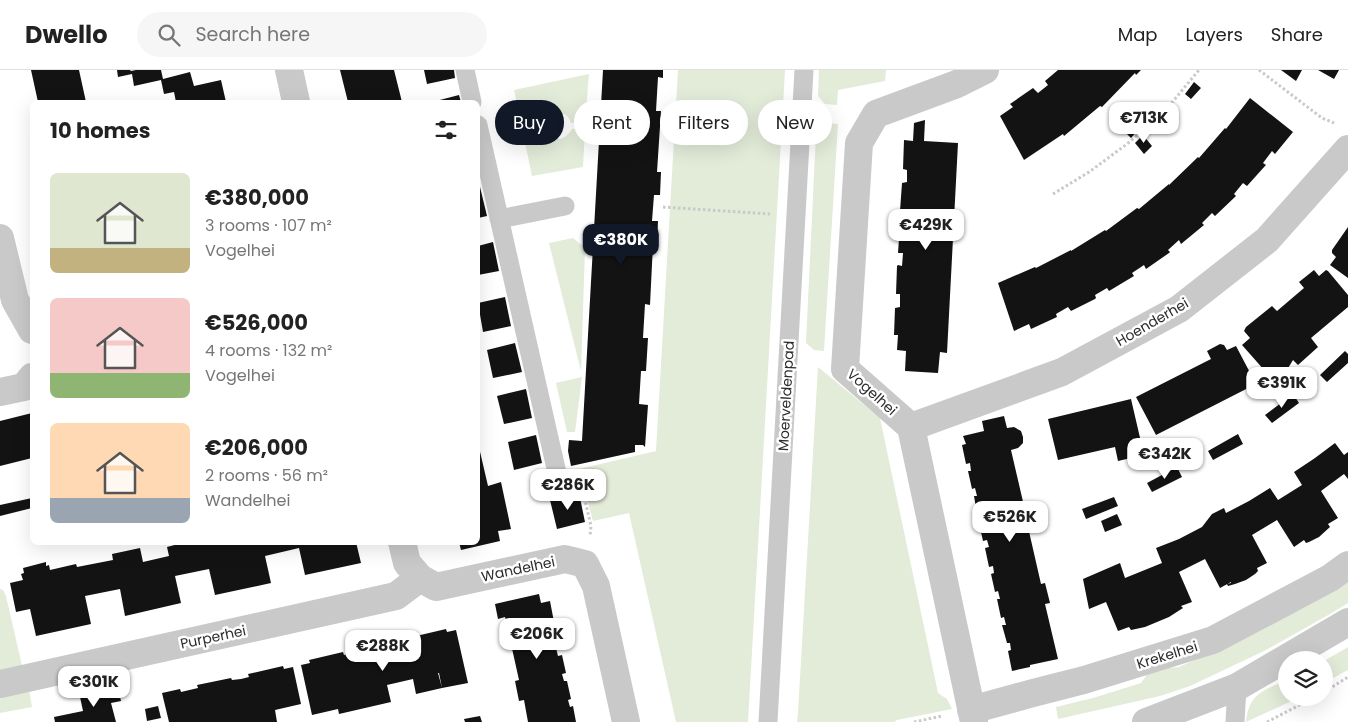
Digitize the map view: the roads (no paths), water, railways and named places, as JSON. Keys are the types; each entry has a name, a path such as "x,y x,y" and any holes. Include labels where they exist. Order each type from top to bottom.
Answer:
{"street":[{"path":"289,70 296,100"},
{"name":"Vogelhei","path":"911,427 845,369 858,143 876,114 958,84 985,70"},
{"name":"Hoenderhei","path":"911,427 1062,372 1179,310 1267,240 1344,137"},
{"path":"0,238 15,300 30,326"},
{"path":"0,392 24,387 30,380"},
{"path":"911,427 972,716"},
{"path":"403,545 407,563 420,578"},
{"name":"Wandelhei","path":"420,578 436,587 565,559 585,564 596,586 626,722"},
{"name":"Krekelhei","path":"972,716 1033,693 1084,680 1213,640 1330,578 1348,565"},
{"name":"Purperhei","path":"0,684 396,596 420,578"},
{"path":"1146,722 1237,687 1348,622"}],"lane":[{"path":"465,70 472,100"},
{"name":"Moerveldenpad","path":"768,722 804,70"},
{"path":"480,134 558,473"},
{"path":"499,218 565,206"},
{"path":"1234,722 1237,687"}]}
